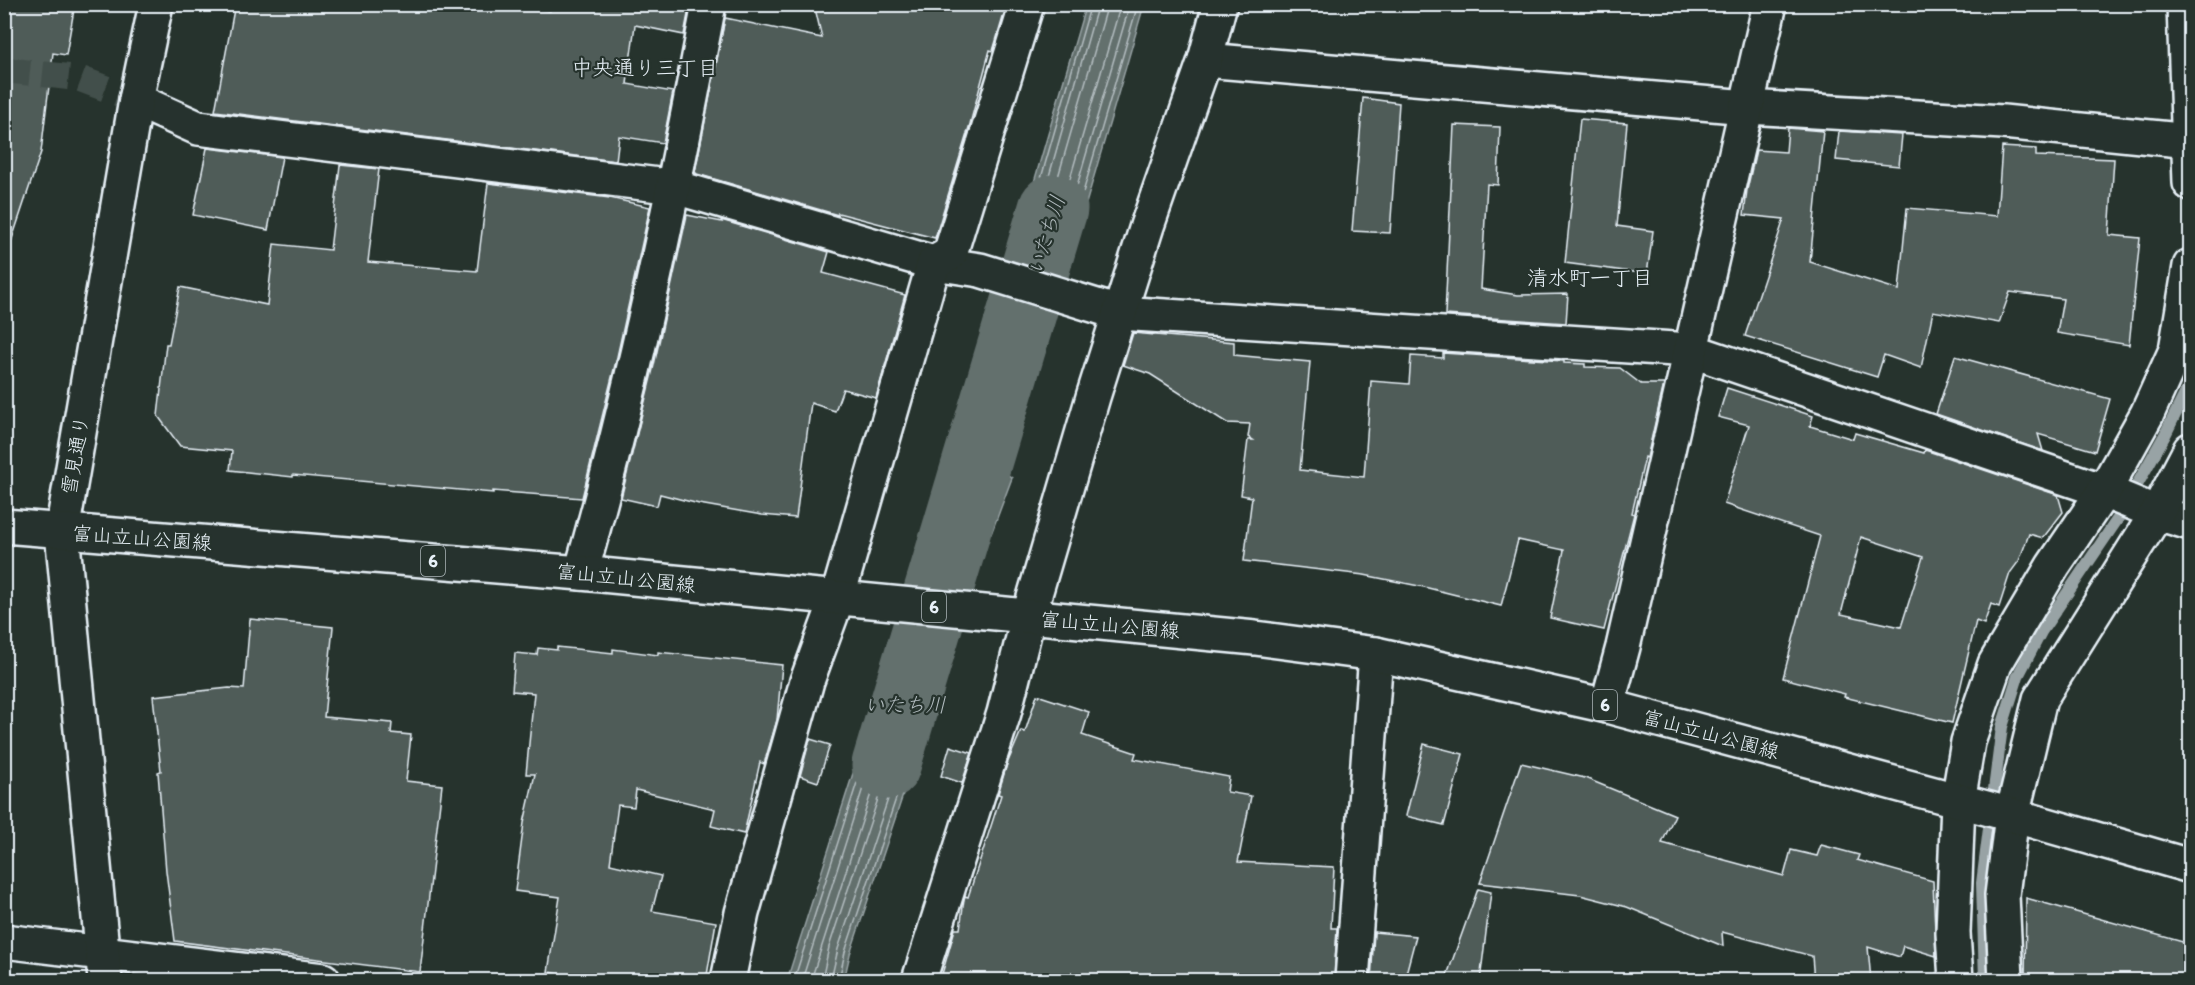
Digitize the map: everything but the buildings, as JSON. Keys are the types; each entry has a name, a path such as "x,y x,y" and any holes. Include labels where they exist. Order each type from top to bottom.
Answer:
{"street":[{"name":"雪見通り","path":"104,967 62,532 136,100 156,4"},
{"path":"581,573 626,402 675,187 709,4"},
{"path":"728,981 742,913 807,681 849,599 934,263 950,254 1027,4"},
{"path":"920,981 1004,713 1017,616 1110,311 1147,226 1205,60 1220,4"},
{"path":"1607,706 1770,4"},
{"path":"2184,4 2190,183"},
{"path":"1205,60 1747,107 2003,122 2189,141"},
{"path":"136,100 198,128 675,187 934,263 980,270 1110,311 1690,350 2104,491 2157,513 2190,523"},
{"path":"1956,981 1953,933 1959,801 1968,742 1995,664 2053,566 2104,491 2183,351 2190,266"},
{"path":"2006,981 2002,895 2012,815 2040,699 2157,513 2190,450"},
{"name":"富山立山公園線","path":"4,526 581,573 1255,638 1376,654 1607,706 2012,815 2190,866"},
{"path":"1352,981 1376,654"},
{"path":"4,941 104,967 323,981"}],"water":[{"name":"いたち川","path":"1086,4 1144,5 1064,279 1011,261"},
{"name":"いたち川","path":"1002,295 1054,313 1003,471 1012,478 991,534 923,527"},
{"name":"いたち川","path":"886,670 943,675 850,954 844,980 787,980"}],"waterway":[{"name":"いたち川","path":"886,765 1053,209"},
{"path":"1985,980 1982,883 2002,727 2018,676 2041,632 2119,517 2165,435 2190,384"}],"tunnel":[{"path":"4,70 78,78 136,100"}],"district":[{"name":"中央通り三丁目","path":"645,67"},
{"name":"清水町一丁目","path":"1590,277"}]}
